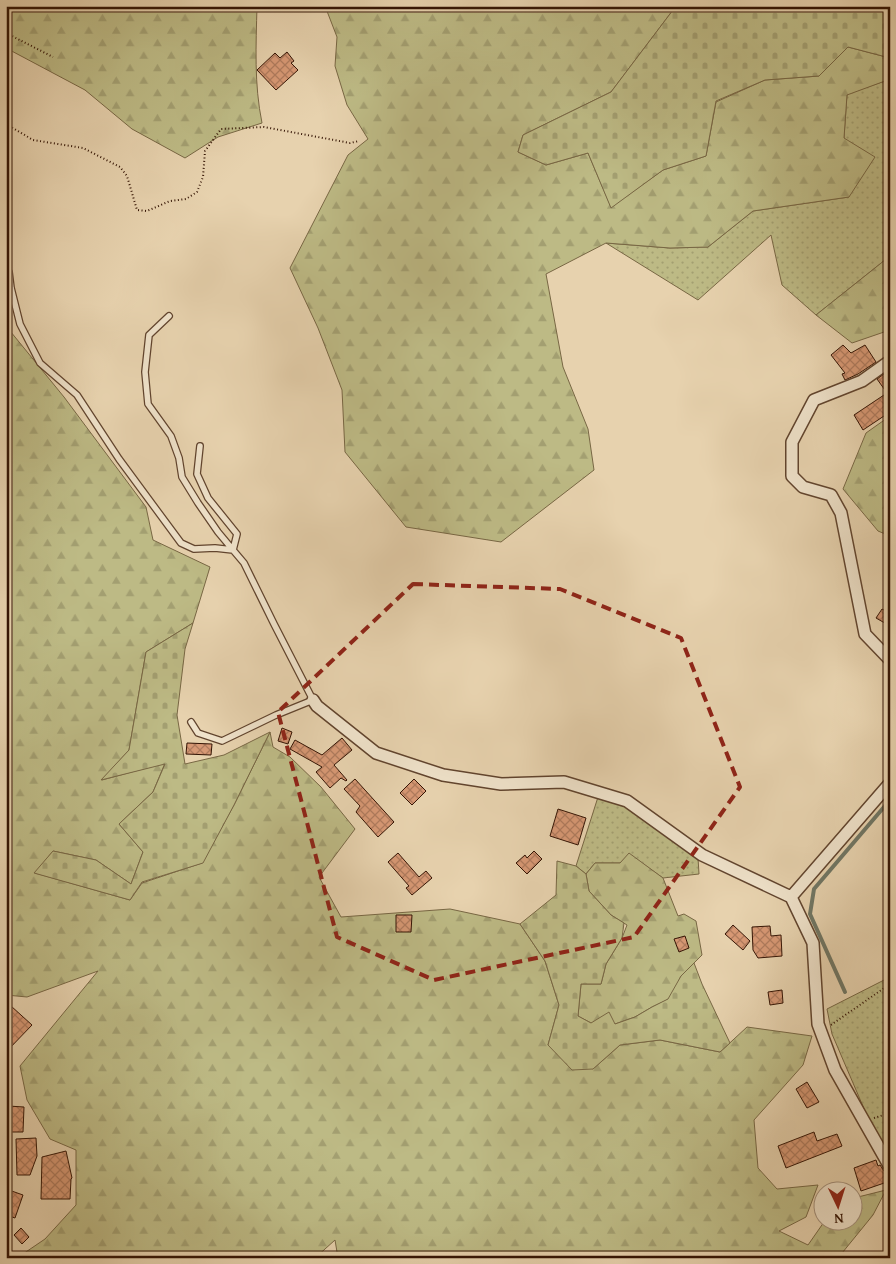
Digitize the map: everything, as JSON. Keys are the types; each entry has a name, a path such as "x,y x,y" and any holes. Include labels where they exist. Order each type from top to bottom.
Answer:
{"street":[{"path":"890,361 862,381 814,400 792,442 792,476 803,487 831,495 841,513 865,634 890,660"},
{"path":"313,700 317,706 376,753 443,775 500,784 564,782 627,801 702,855 791,897 813,943 818,1024 821,1033 836,1070 890,1166"},
{"path":"791,897 890,783"}],"lane":[{"path":"6,269 10,272 11,288 20,324 40,363 77,395 119,459 181,543 194,549 215,548 233,550"},
{"path":"169,316 149,335 144,372 148,404 171,436 179,458 182,477 218,532 244,562 313,700 276,715 222,741 198,733 191,722"},
{"path":"200,446 197,474 208,498 237,534 233,550"}],"path":[{"path":"6,33 53,57"},
{"path":"6,124 34,140 83,148 120,167 127,176 137,210 147,211 170,201 186,199 197,192 203,177 205,150 221,129 264,127 350,143 359,141"},
{"path":"821,1033 890,984"},
{"path":"865,1122 890,1113"}],"highlighted area":[{"path":"413,584 560,589 681,638 740,787 634,937 434,980 337,937 278,712"}],"green space":[{"path":"6,6 257,6 257,79 262,123 218,137 185,158 132,129 85,90 6,48"},
{"path":"325,6 676,6 611,92 523,135 518,152 546,165 588,153 611,207 663,170 706,156 716,102 765,80 819,76 848,47 890,58 890,118 885,81 847,95 844,138 875,157 849,197 753,211 708,247 670,248 606,243 546,274 563,367 588,429 594,470 501,542 406,527 345,452 342,390 318,328 290,268 348,155 368,139 347,105 335,66 337,37"},
{"path":"676,6 890,6 890,58 848,47 819,76 765,80 716,101 706,156 663,170 611,208 588,153 546,165 518,152 523,135 611,92"},
{"path":"885,81 890,118 890,256 816,315 782,285 771,235 698,300 606,243 670,248 708,247 753,211 849,197 844,138 847,94"},
{"path":"890,256 890,328 887,331 852,343 816,315"},
{"path":"6,326 64,397 146,507 153,540 210,567 193,623 146,652 129,750 102,780 165,763 153,792 119,824 143,852 131,884 96,860 53,851 35,873 130,900 142,883 202,863 234,805 270,732 273,747 290,757 321,787 355,829 319,877 341,917 450,909 520,924 545,961 559,1005 548,1045 593,1069 620,1045 660,1040 720,1052 747,1027 812,1036 803,1065 754,1120 758,1168 777,1189 814,1185 814,1196 806,1217 779,1231 808,1245 817,1232 859,1232 838,1258 338,1258 335,1240 315,1258 17,1258 45,1239 76,1205 76,1150 50,1139 27,1100 20,1066 98,971 27,997 6,995"},
{"path":"890,416 890,536 878,531 843,489 866,433"},
{"path":"193,623 185,649 177,715 185,764 224,755 270,732 203,863 142,882 130,900 34,873 53,851 96,860 131,884 143,852 119,824 153,792 165,764 101,780 129,750 146,652"},
{"path":"598,797 625,805 698,858 699,874 663,878 629,854 620,863 595,863 586,874 576,866"},
{"path":"629,853 663,878 678,916 684,914 696,921 702,955 681,976 671,998 635,1017 615,1024 591,1023 578,1016 581,984 601,984 606,964 622,938 627,925 611,915 589,891 586,874 595,863 620,863"},
{"path":"557,861 576,866 586,874 589,891 611,915 624,923 622,938 606,964 601,984 581,984 578,1016 591,1023 609,1012 615,1024 635,1017 668,999 681,976 694,963 730,1043 720,1052 660,1040 620,1045 593,1069 572,1070 548,1045 559,1005 545,961 520,924 556,895"},
{"path":"890,977 890,1151 883,1153 832,1034 827,1009"},
{"path":"886,1190 873,1215 864,1226 864,1196"}],"building":[{"path":"287,52 294,61 291,63 298,70 276,90 257,70 275,53 280,58"},
{"path":"843,345 851,353 865,345 876,362 845,380 842,374 845,373 831,355"},
{"path":"884,374 890,382 890,412 863,430 854,415 887,393 877,379"},
{"path":"882,609 890,613 890,626 876,618"},
{"path":"282,728 292,732 288,744 278,741"},
{"path":"342,738 352,750 334,765 347,780 341,778 330,788 316,772 322,767 290,749 295,740 322,755"},
{"path":"187,743 212,744 211,755 186,754"},
{"path":"355,779 394,822 378,837 356,812 360,806 344,789"},
{"path":"414,779 426,791 412,805 400,793"},
{"path":"558,809 586,818 578,845 550,836"},
{"path":"534,851 542,859 527,874 516,863 525,855 527,858"},
{"path":"398,853 419,877 426,871 432,878 412,895 406,888 409,886 388,862"},
{"path":"396,915 412,915 411,932 396,932"},
{"path":"733,925 750,941 743,950 725,934"},
{"path":"770,926 771,936 781,935 782,956 758,958 753,950 752,927"},
{"path":"685,936 689,948 679,952 674,939"},
{"path":"782,990 783,1003 770,1005 768,992"},
{"path":"11,1006 32,1025 6,1052 6,1011"},
{"path":"807,1082 819,1102 807,1108 796,1089"},
{"path":"8,1106 24,1107 23,1132 7,1132"},
{"path":"814,1132 817,1141 837,1134 842,1146 786,1168 778,1146"},
{"path":"36,1138 37,1156 30,1175 17,1175 16,1139"},
{"path":"66,1151 72,1178 70,1199 41,1199 42,1157"},
{"path":"876,1160 878,1166 880,1165 890,1181 864,1190 864,1182 858,1182 854,1168"},
{"path":"6,1189 23,1195 15,1218 6,1215"},
{"path":"21,1228 29,1237 22,1244 14,1235"}],"waterway":[{"path":"845,992 810,914 814,889 890,800"}]}
